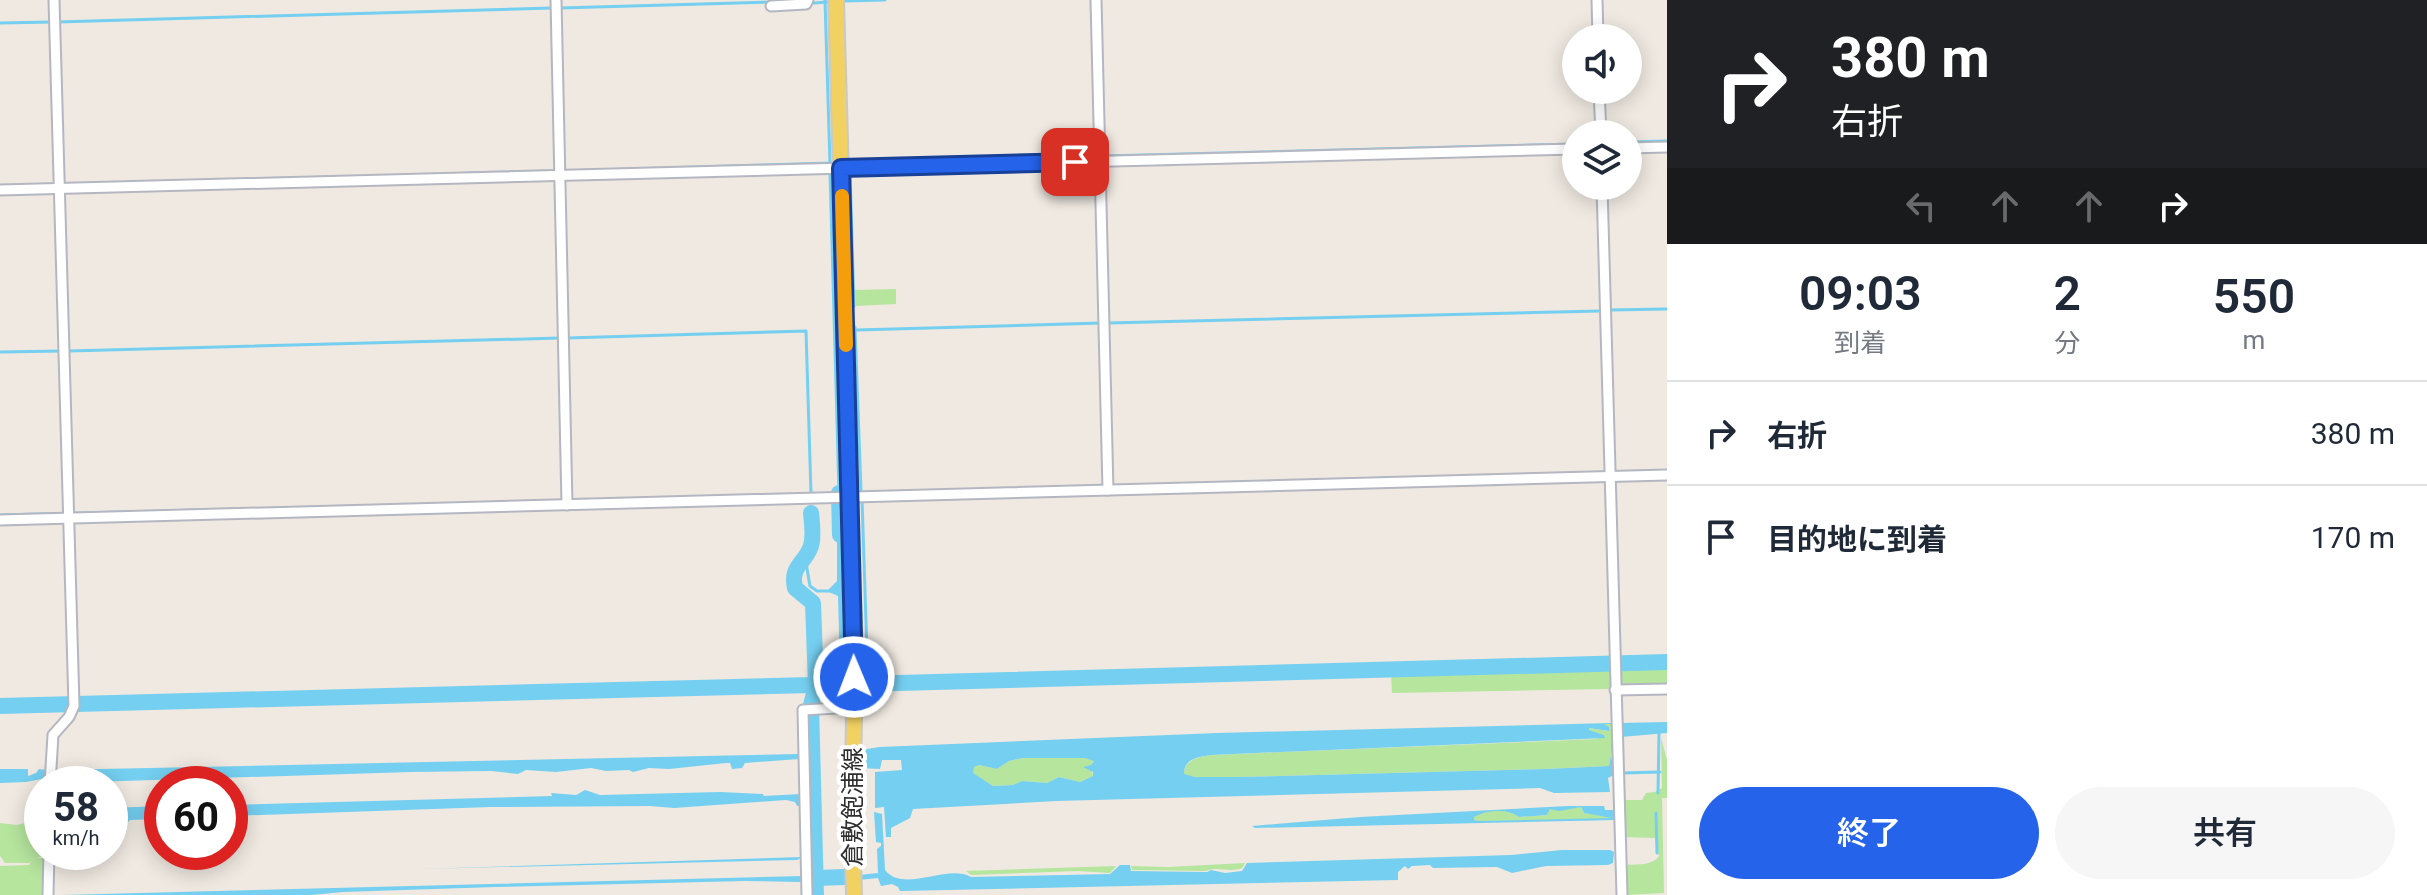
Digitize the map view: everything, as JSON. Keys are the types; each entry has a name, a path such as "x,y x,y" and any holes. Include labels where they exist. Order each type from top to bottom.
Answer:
{"main road":[{"name":"倉敷飽浦線","path":"836,0 833,169 850,498 855,665 854,895"}],"street":[{"path":"51,766 53,735 69,717 74,703 54,0"},
{"path":"556,0 567,505"},
{"path":"771,6 806,4 808,0"},
{"path":"1096,0 1108,486"},
{"path":"1597,0 1598,24"},
{"path":"1642,148 1667,147"},
{"path":"0,190 833,169 1100,158 1562,149"},
{"path":"1602,200 1622,895"},
{"path":"0,520 67,515 850,498 1108,486 1667,475"},
{"path":"1615,690 1667,689"},
{"path":"807,895 803,710 853,707"},
{"path":"48,895 49,870"}],"green space":[{"path":"896,289 896,304 856,306 855,290"},
{"path":"1667,665 1667,685 1620,686 1619,666"},
{"path":"1611,667 1612,683 1608,689 1392,693 1391,672"},
{"path":"1603,723 1611,723 1609,766 1239,777 1184,775 1189,762 1211,755 1595,739 1604,735 1589,728 1608,731"},
{"path":"1661,738 1667,760 1667,798 1662,798 1664,893 1625,895 1626,865 1648,863 1659,856 1655,838 1623,837 1621,794 1626,800 1642,800 1646,793 1662,788"},
{"path":"1023,758 1094,760 1091,765 1093,776 1080,782 1059,777 1047,783 1023,781 993,786 972,773 974,767 979,765 997,769 1009,761"},
{"path":"1581,807 1584,813 1613,817 1605,820 1474,820 1474,816 1491,811 1509,812 1519,817 1547,815 1550,809"},
{"path":"0,823 24,823 24,863 5,863 0,856"},
{"path":"1245,863 1242,868 1206,871 1132,870 1131,866 1168,867"},
{"path":"24,865 24,870 46,870 46,895 0,895 0,866"},
{"path":"1116,866 1110,873 1078,871 971,875 966,871"}],"water":[{"path":"837,513 842,514 845,669 840,667 838,596 829,592 837,581"},
{"path":"1667,722 1667,733 1621,737 1621,723"},
{"path":"1612,723 1612,738 1611,724 1604,724 1609,731 1589,730 1605,738 1211,755 1189,761 1184,774 1239,777 1547,769 1609,766 1611,755 1614,775 1608,778 1610,792 1554,793 1540,788 1056,801 913,809 910,818 891,828 891,837 886,837 884,807 875,808 875,772 902,770 901,760 882,760 880,769 860,768 860,750 880,747 1217,733","holes":["1023,758 1085,758 1094,761 1083,767 1093,772 1093,776 1080,782 1059,777 1047,783 1022,781 1013,785 993,786 973,773 974,767 979,765 997,769 1009,761"]},
{"path":"798,754 799,759 745,763 742,768 732,769 730,763 726,763 649,768 633,772 591,768 556,772 526,770 518,774 491,771 248,777 248,766 240,766"},
{"path":"128,768 144,768 144,780 128,781"},
{"path":"0,769 24,769 24,782 0,783"},
{"path":"585,790 600,795 720,792 764,796 801,794 802,805 797,806 795,802 786,800 674,808 490,807 248,815 248,804 552,796 551,793 576,795"},
{"path":"1568,806 1604,806 1605,810 1614,810 1614,820 1252,826","holes":["1581,807 1584,813 1612,818 1474,820 1474,817 1496,811 1519,817 1547,815 1550,809 1559,811"]},
{"path":"128,807 144,807 144,820 128,822"},
{"path":"874,812 882,814 885,870 893,877 903,879 950,873 971,877 1110,874 1120,865 1130,865 1131,871 1211,870 1225,873 1242,871 1247,863 1511,855 1562,850 1614,852 1613,863 1608,865 1546,866 1512,873 1497,867 1433,868 1430,865 1408,869 1405,866 1398,872 1398,880 900,891 892,884 881,886 878,878 859,880 859,875 878,873 877,849 881,843 876,842"},
{"path":"803,857 797,860 421,869"},
{"path":"804,876 804,882 495,887 311,895 62,895"}],"waterway":[{"path":"825,0 830,164"},
{"path":"843,1 885,0"},
{"path":"560,8 772,2"},
{"path":"814,3 827,2"},
{"path":"57,22 552,8"},
{"path":"0,23 52,22"},
{"path":"1642,142 1667,141"},
{"path":"1104,156 1562,144"},
{"path":"850,163 1096,156"},
{"path":"563,171 832,163"},
{"path":"468,173 556,171"},
{"path":"830,172 839,493"},
{"path":"850,172 854,306"},
{"path":"108,183 332,177"},
{"path":"1609,310 1667,309"},
{"path":"1108,323 1600,311"},
{"path":"857,330 1101,323"},
{"path":"855,327 861,491"},
{"path":"567,338 806,331 809,494"},
{"path":"69,351 560,338"},
{"path":"0,352 61,351"},
{"path":"856,493 1391,478"},
{"path":"839,493 840,535"},
{"path":"862,499 868,683"},
{"path":"0,515 440,504"},
{"path":"0,706 816,686 813,603 795,588 794,580 796,569 811,546 811,513"},
{"path":"805,557 810,586 817,591 831,591"},
{"path":"816,895 811,705 816,686 843,683 843,646"},
{"path":"861,684 1667,662"},
{"path":"1658,793 1659,733"},
{"path":"1622,773 1660,772"},
{"path":"1656,813 1657,853"},
{"path":"816,878 845,877"}],"slow traffic":[{"path":"842,196 846,345"}],"route":[{"path":"854,677 841,168 1075,162"}]}
